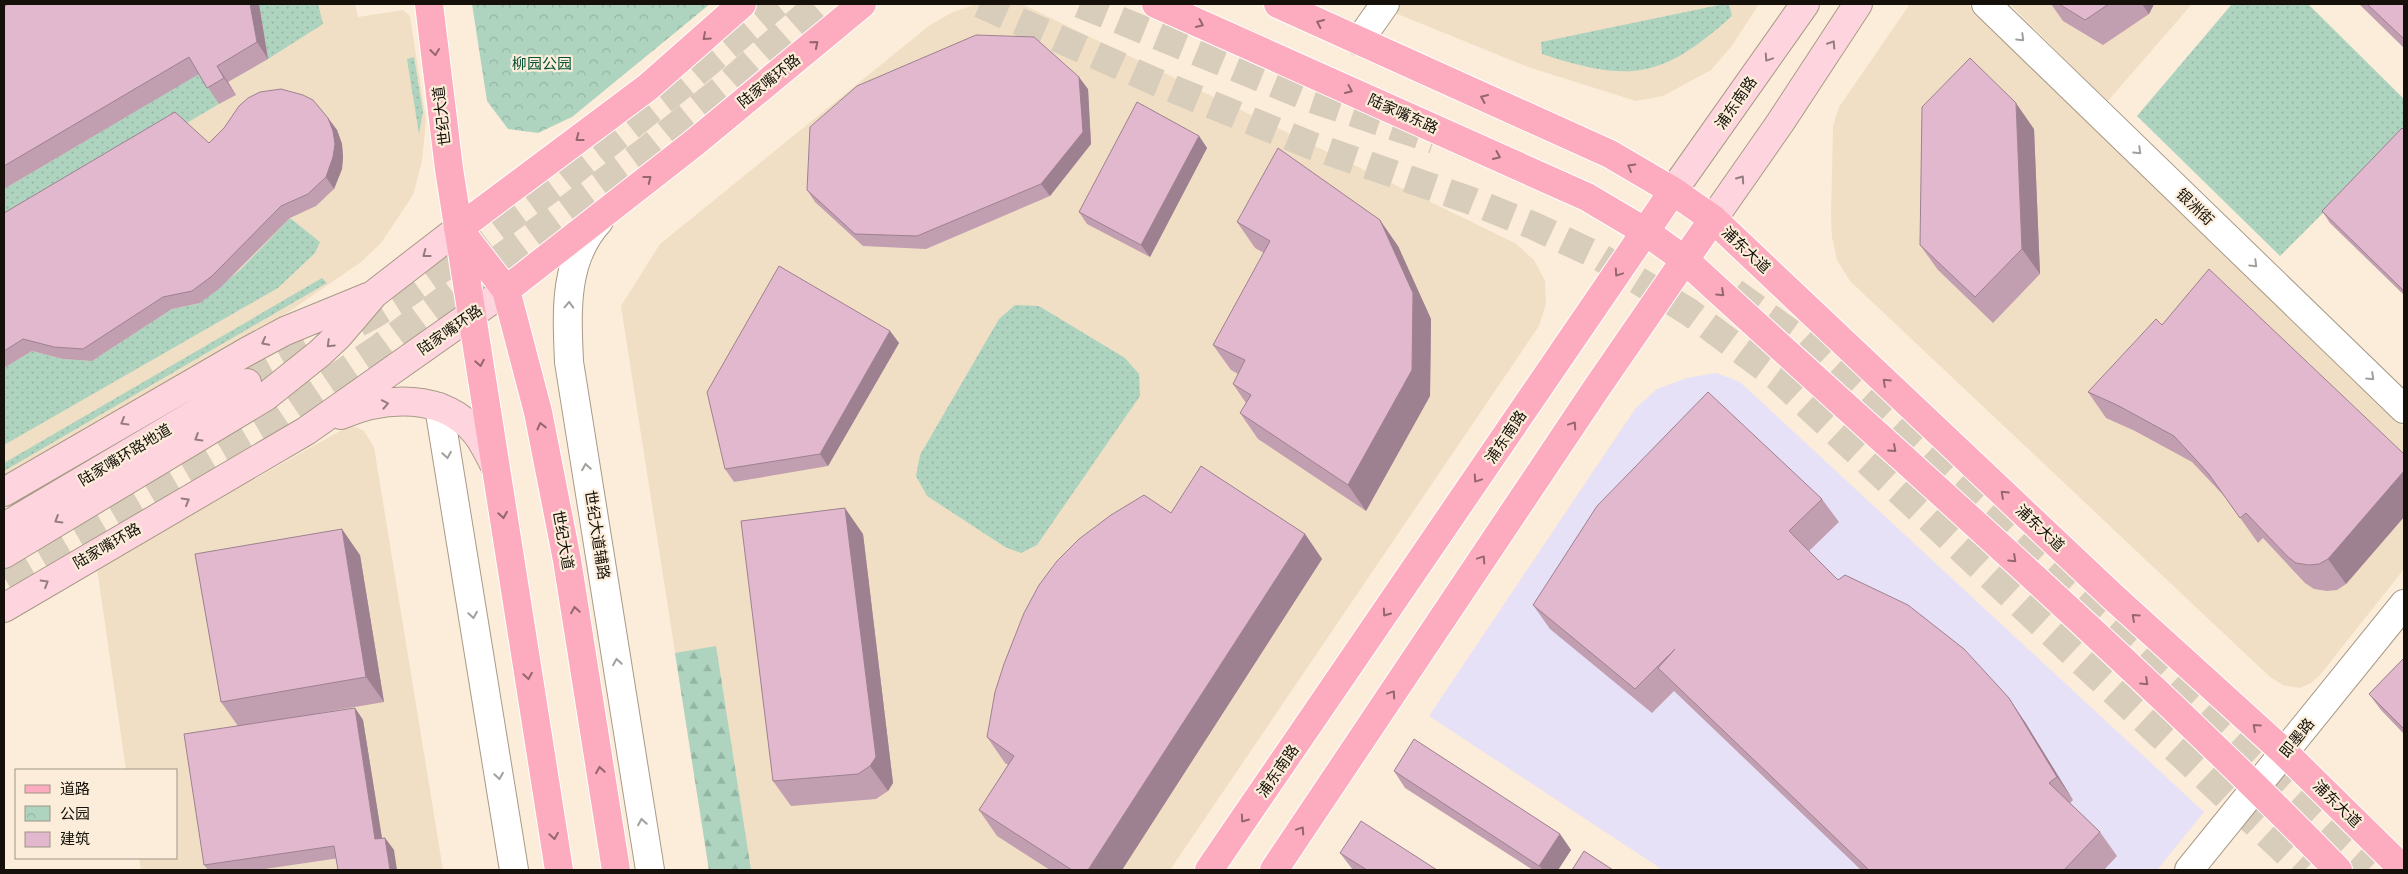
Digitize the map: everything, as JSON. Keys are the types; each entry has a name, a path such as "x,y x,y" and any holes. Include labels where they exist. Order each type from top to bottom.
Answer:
{"main road":[{"name":"世纪大道","path":"429,4 458,229 559,870"},
{"path":"4,554 265,397 320,353 339,335 374,294 648,87 742,4"},
{"name":"陆家嘴环路","path":"4,608 306,431 472,315 694,143 862,4"},
{"name":"陆家嘴东路","path":"1156,4 1587,197 1646,232"},
{"path":"1278,4 1610,154 1673,191"},
{"name":"浦东南路","path":"1209,870 1673,191 1805,4"},
{"path":"1274,870 1685,260 1780,123 1858,4"},
{"name":"浦东大道","path":"1673,191 1713,219 2112,596 2285,753 2404,870"},
{"name":"世纪大道","path":"458,229 506,290 547,452 568,569 616,870"},
{"path":"1646,232 1685,260 1967,516 2257,787 2338,870"},
{"path":"4,492 254,348 286,331 374,294"},
{"name":"陆家嘴环路地道","path":"4,527 247,383"},
{"path":"306,431 344,414 394,402 412,401 449,410 464,420 476,433 495,467"}],"street":[{"path":"1358,41 1385,4"},
{"name":"银洲街","path":"1986,4 2404,409"},
{"name":"世纪大道辅路","path":"609,209 591,229 578,250 570,274 568,347 650,870"},
{"path":"439,407 514,870"},
{"name":"即墨路","path":"2189,870 2404,604"}],"shaded area":[{"path":"4,4 355,4 358,17 403,10 410,16 426,120 422,161 413,195 381,243 361,262 290,311 4,479"},
{"path":"977,4 1022,4 1515,243 1534,260 1545,281 1546,304 1539,326 1170,870 709,870 621,306 660,244 930,25 953,12"},
{"path":"1373,4 1759,4 1731,47 1711,70 1663,96 1636,101 1528,67"},
{"path":"1910,4 1968,4 2404,427 2404,569 2320,675 2311,683 2300,688 2283,685 2270,677 1850,281 1837,260 1832,237 1831,216 1833,126 1839,107"},
{"path":"2010,4 2192,4 2107,102"},
{"path":"1716,373 1740,382 2204,812 2157,870 1663,870 1429,716 1635,409 1657,389 1687,378"},
{"path":"347,427 356,427 364,431 374,447 443,870 141,870 139,859 178,859 178,769 126,769 97,568"}],"green space":[{"path":"259,4 318,4 323,24 268,59"},
{"name":"柳园公园","path":"472,4 710,4 572,117 538,133 508,129 487,101"},
{"path":"1729,4 1732,16 1707,37 1685,53 1644,70 1599,69 1542,54 1541,42"},
{"path":"2232,4 2308,4 2404,99 2404,132 2280,256 2137,116"},
{"path":"414,57 423,112 419,134 407,59"},
{"path":"200,73 219,104 4,231 4,189"},
{"path":"290,218 320,242 315,253 278,288 4,445 4,368 32,351 63,359 92,361 172,309 200,303 240,270"},
{"path":"322,278 327,283 4,471 4,463"},
{"path":"1015,305 1039,306 1125,358 1139,374 1140,396 1037,545 1021,553 1005,547 927,496 916,476 920,455 999,319"},
{"path":"716,646 751,870 709,870 675,653"}],"building":[{"path":"8,4 250,4 257,42 217,66 224,78 207,88 189,57 4,166 4,7"},
{"path":"2059,4 2109,4 2085,20"},
{"path":"2367,4 2404,4 2404,39"},
{"path":"976,35 1034,37 1079,77 1083,132 1041,184 917,236 855,234 807,190 810,127 857,86"},
{"path":"1970,58 2016,103 2022,249 1975,297 1920,245 1922,107"},
{"path":"281,89 313,100 328,118 335,144 326,177 308,194 281,206 212,276 192,291 163,297 83,349 54,347 23,339 4,351 4,213 175,112 209,143 224,128 239,106 248,98 260,92"},
{"path":"1137,102 1199,136 1141,245 1079,212"},
{"path":"2402,128 2404,130 2404,291 2322,211"},
{"path":"1278,148 1380,220 1413,293 1412,370 1348,485 1240,413 1251,395 1233,384 1245,360 1213,345 1270,241 1237,222"},
{"path":"779,266 890,331 820,454 725,469 707,392"},
{"path":"2209,269 2404,454 2404,471 2328,559 2319,564 2296,563 2246,513 2240,518 2208,473 2174,436 2117,405 2088,392 2156,319 2162,325"},
{"path":"1708,392 1822,499 1789,531 1838,580 1845,575 1908,605 1964,649 2009,698 2057,777 2049,783 2100,832 2064,870 1869,870 1658,668 1675,649 1635,689 1533,605 1597,506"},
{"path":"1201,466 1305,534 1088,870 1072,870 979,810 1014,756 987,737 995,692 1024,613 1039,585 1057,561 1079,539 1111,515 1144,495 1171,513"},
{"path":"845,508 876,757 870,766 858,774 773,781 741,521"},
{"path":"342,529 366,677 221,702 195,554"},
{"path":"2404,658 2404,729 2369,694"},
{"path":"355,708 375,839 385,838 390,870 338,870 334,846 204,865 184,734"},
{"path":"1414,739 1560,834 1539,866 1394,771"},
{"path":"1361,821 1437,870 1367,870 1340,853"},
{"path":"1584,851 1613,870 1572,870"}],"tunnel":[{"path":"247,383 375,314 407,294 556,185 676,90 777,4"},
{"path":"4,577 268,423 379,348 643,153 723,88 818,4"},
{"path":"980,4 1156,82 1310,145 1469,200 1534,226 1600,257 1689,312 1777,377 2305,870"},
{"path":"1080,4 1312,99 1434,140"},
{"path":"1734,292 1802,341 2368,870"}]}
